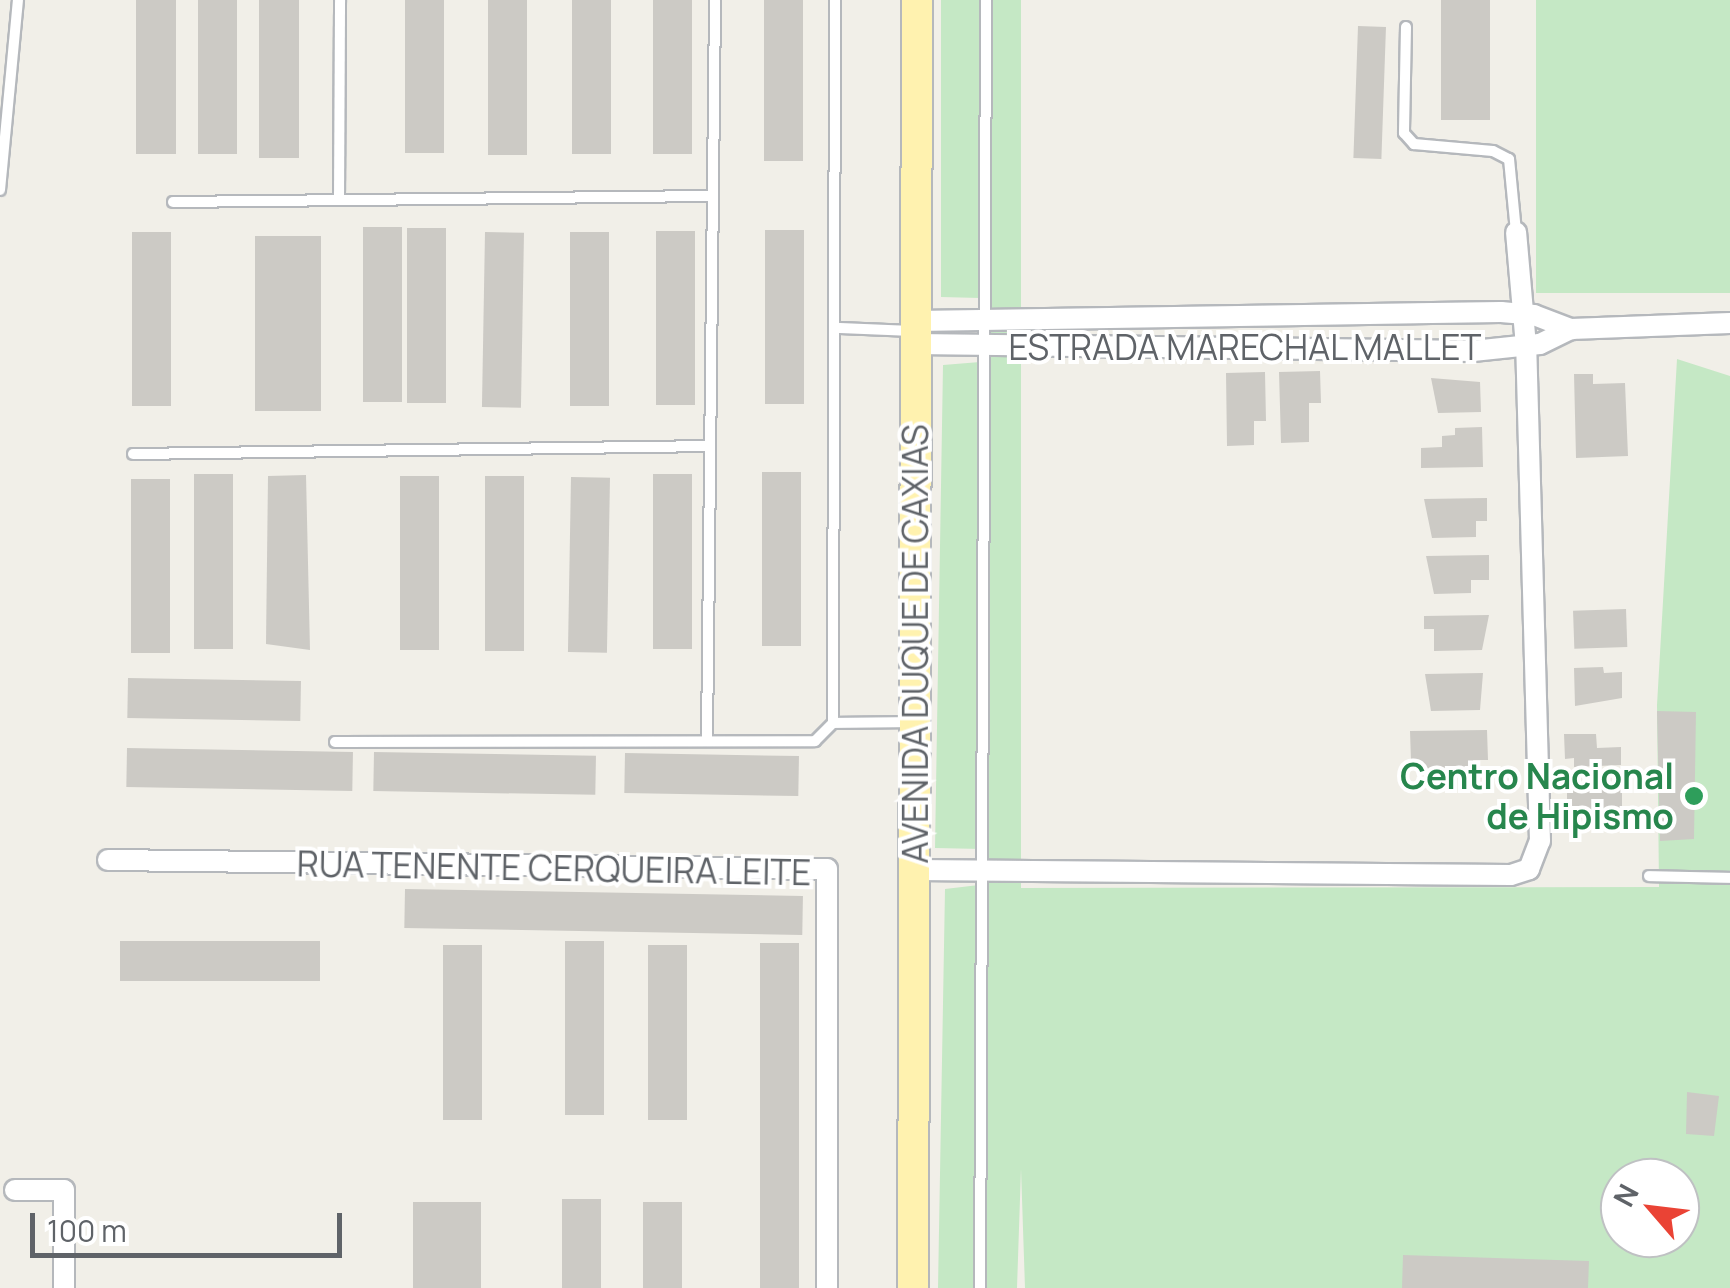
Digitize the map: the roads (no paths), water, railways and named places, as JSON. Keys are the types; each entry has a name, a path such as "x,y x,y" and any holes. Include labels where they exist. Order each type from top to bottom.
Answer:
{"main road":[{"name":"AVENIDA DUQUE DE CAXIAS","path":"913,1288 916,0"}],"street":[{"path":"915,870 1511,874 1529,869 1540,841 1526,346 1516,232"},
{"name":"ESTRADA MARECHAL MALLET","path":"916,332 984,318 1524,313 1570,330"},
{"path":"1261,348 1263,316"},
{"name":"ESTRADA MARECHAL MALLET","path":"916,332 984,345 1526,346 1570,330 1730,323"},
{"name":"RUA TENENTE CERQUEIRA LEITE","path":"108,860 826,869 826,1288"},
{"path":"15,1190 64,1190 64,1288"}],"lane":[{"path":"0,190 18,0"},
{"path":"339,200 340,0"},
{"path":"707,741 715,0"},
{"path":"335,742 815,741 832,723 839,328 835,0"},
{"path":"980,1288 985,873 986,0"},
{"path":"1406,26 1404,134 1414,144 1492,151 1509,160 1516,232"},
{"path":"172,202 713,196"},
{"path":"839,328 916,332"},
{"path":"133,454 710,446"},
{"path":"832,723 915,722"},
{"path":"1650,876 1730,878"}],"place":[{"name":"Centro Nacional de Hipismo","path":"1694,796"}]}
